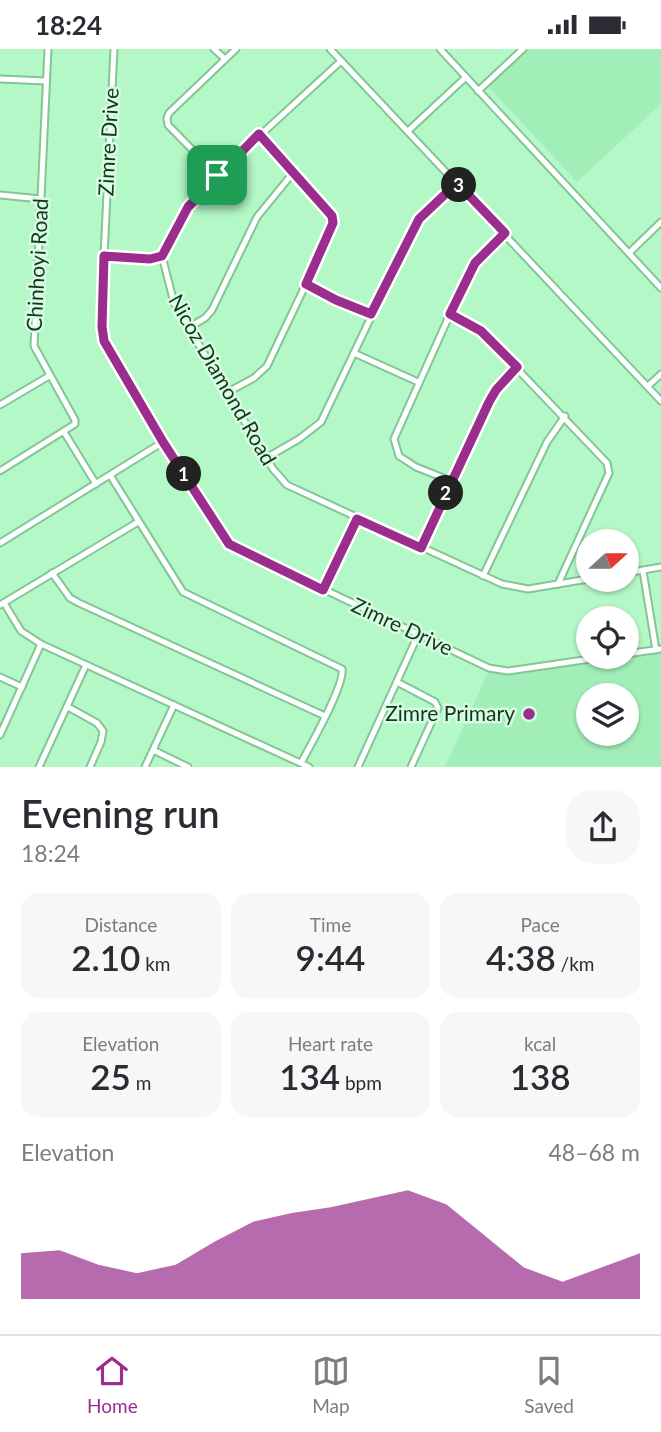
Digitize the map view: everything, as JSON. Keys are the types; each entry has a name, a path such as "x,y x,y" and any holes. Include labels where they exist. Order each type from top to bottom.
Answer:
{"street":[{"name":"Chinhoyi Road","path":"48,49 34,346 75,420 73,426 64,432"},
{"name":"Zimre Drive","path":"114,49 104,256 104,341 163,442 229,544 489,668 508,671 576,661"},
{"path":"214,49 225,59"},
{"path":"217,175 168,125 167,118 236,49"},
{"path":"330,49 661,401"},
{"path":"440,49 661,288"},
{"path":"478,91 523,49"},
{"path":"104,256 150,259 162,256 188,207 217,175 341,61"},
{"path":"408,131 466,77"},
{"path":"0,79 46,81"},
{"path":"228,392 254,378 267,366 333,223 332,216 259,134"},
{"path":"188,328 205,318 212,310 257,217 293,173"},
{"path":"266,458 299,439 321,422 419,219 457,183"},
{"path":"0,195 41,199"},
{"path":"629,253 661,222"},
{"path":"451,481 416,467 399,456 394,439 475,263 505,233"},
{"name":"Nicoz Diamond Road","path":"162,256 174,303 266,458 287,485 483,576 517,588 576,581"},
{"path":"306,284 371,314"},
{"path":"450,314 481,331 607,463 609,470 558,584"},
{"path":"354,353 418,383"},
{"path":"421,548 489,402 517,367"},
{"path":"648,387 661,374"},
{"path":"0,405 49,376"},
{"path":"483,576 547,442 565,417"},
{"path":"0,471 64,432 96,484"},
{"path":"0,542 163,442"},
{"path":"110,475 183,592 340,667 343,675 301,763"},
{"path":"323,590 357,519"},
{"path":"138,521 2,604 21,631 41,644 309,767"},
{"path":"639,571 661,567"},
{"path":"639,652 658,649 643,571"},
{"path":"52,573 70,598 79,603 325,716"},
{"path":"358,767 418,635"},
{"path":"0,735 41,644"},
{"path":"39,767 86,665"},
{"path":"0,677 22,687"},
{"path":"397,682 437,705 437,711 411,767"},
{"path":"145,767 174,705"},
{"path":"68,707 97,723 103,731 90,767"},
{"path":"153,750 188,767"}],"shaded area":[{"path":"528,49 661,49 661,104 577,182 488,86"},
{"name":"Zimre Primary","path":"661,647 661,767 445,767 490,668 506,673 576,661 576,669 639,669 639,653"}],"place":[{"name":"Zimre Primary","path":"529,714"}],"route":[{"path":"259,134 332,216 333,223 306,284 371,314 419,219 457,183 505,233 475,263 450,314 481,331 517,367 489,402 421,548 357,519 323,590 229,544 163,442 104,341 104,256 150,259 162,256 188,207 217,175 259,134"}]}
